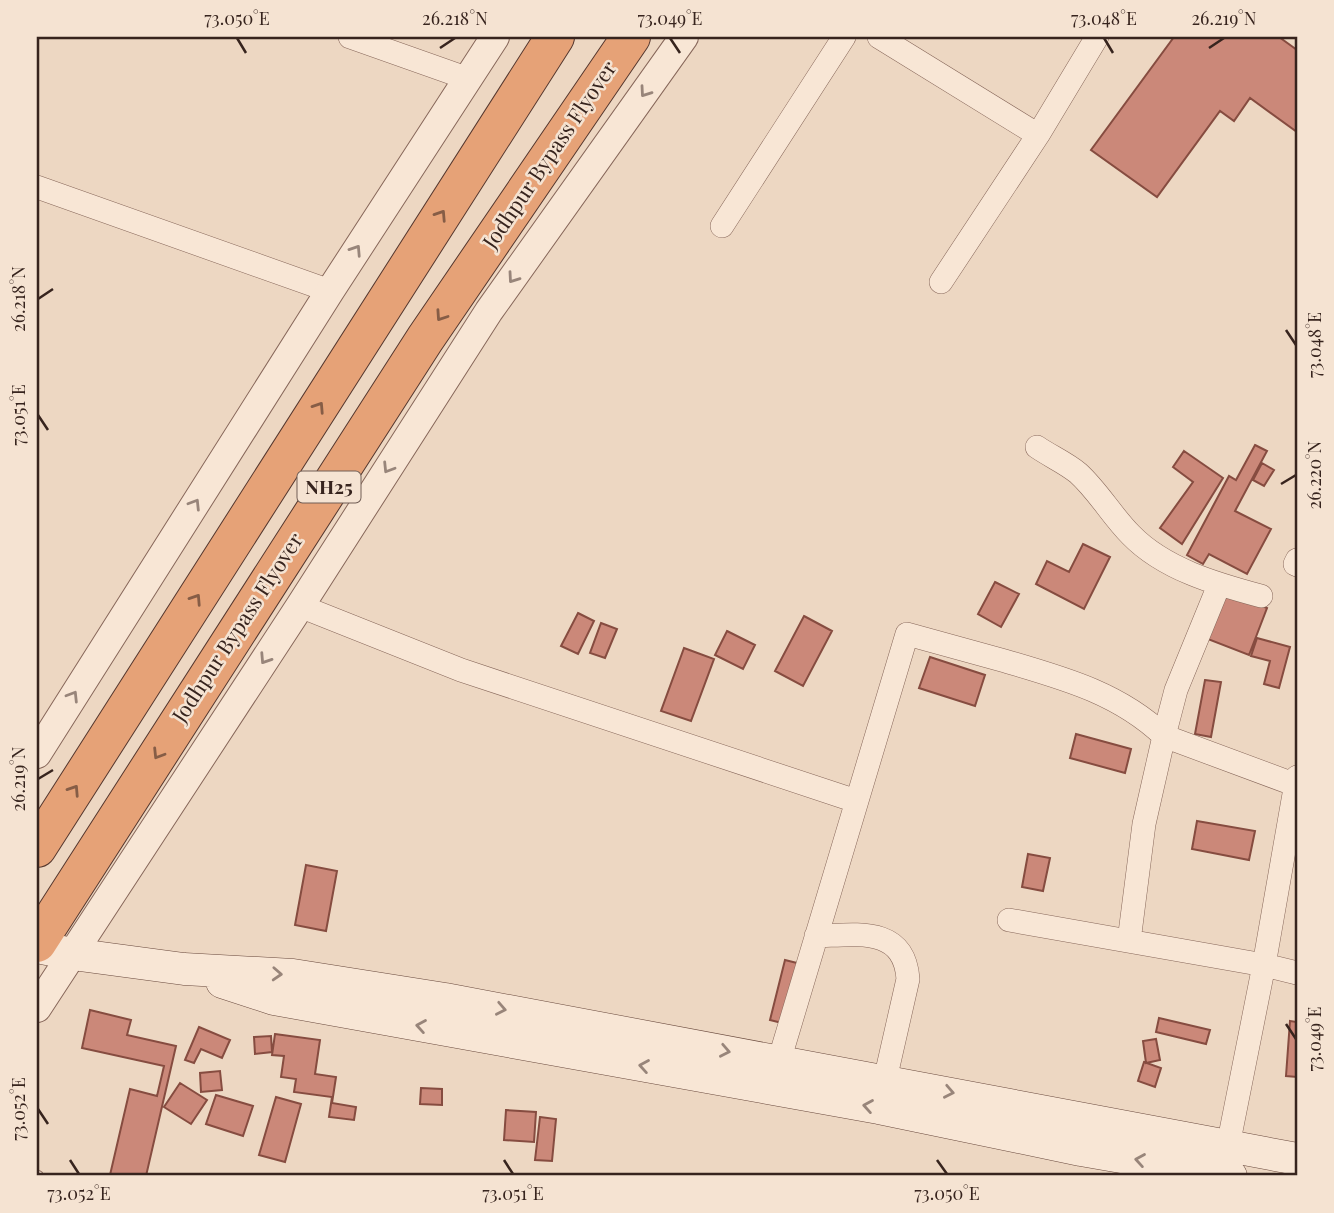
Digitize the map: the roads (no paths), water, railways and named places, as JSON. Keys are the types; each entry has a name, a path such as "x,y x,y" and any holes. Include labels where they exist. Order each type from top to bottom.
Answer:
{"highway":[{"name":"NH25","path":"37,848 555,37"},
{"name":"Jodhpur Bypass Flyover","path":"48,948 425,339 631,37"}],"main road":[{"path":"48,948 184,969 293,975 445,999 886,1080 1230,1161"},
{"path":"184,969 274,999 879,1108 1081,1150 1230,1161 1297,1159"}],"street":[{"path":"350,37 466,78"},
{"path":"37,754 330,290 495,37"},
{"path":"37,1008 48,948 300,606 489,311 684,37"},
{"path":"722,226 845,37"},
{"path":"879,37 1038,135"},
{"path":"941,282 1038,135 1097,37"},
{"path":"37,187 330,290"},
{"path":"1037,447 1078,474 1140,542 1189,573 1219,585 1261,596"},
{"path":"1129,941 1144,824 1164,736 1176,690 1219,585"},
{"path":"300,606 461,670 856,801"},
{"path":"779,1061 907,634 1066,678 1118,701 1145,718 1164,736 1296,785"},
{"path":"1230,1161 1297,778"},
{"path":"1009,920 1297,973"},
{"path":"816,936 864,934 882,937 898,951 907,966 908,979 886,1080"}]}
